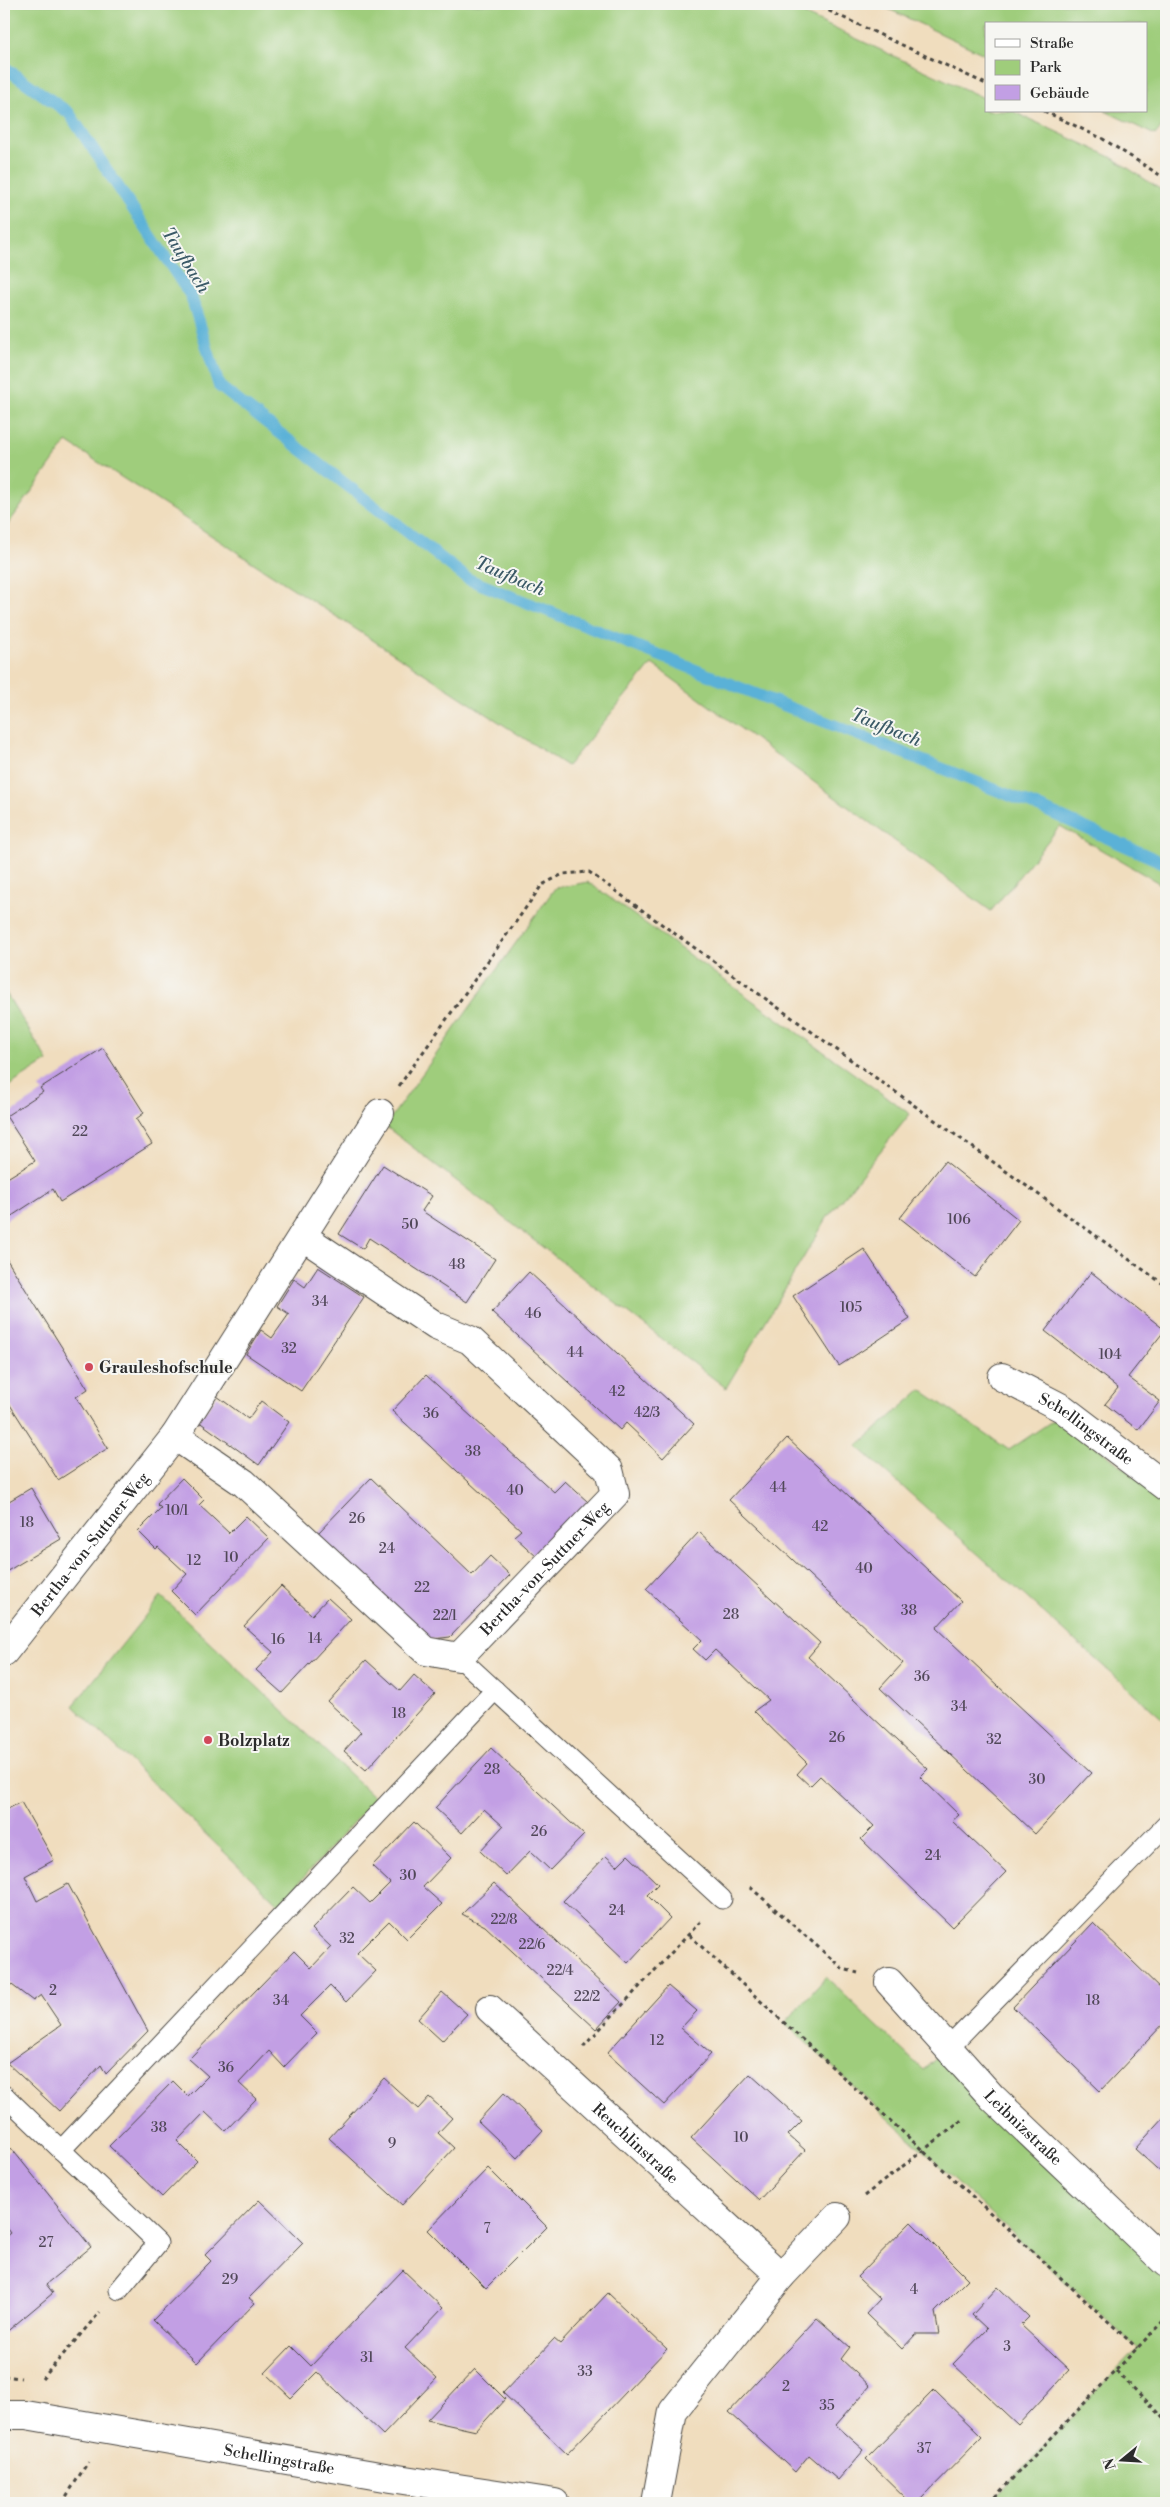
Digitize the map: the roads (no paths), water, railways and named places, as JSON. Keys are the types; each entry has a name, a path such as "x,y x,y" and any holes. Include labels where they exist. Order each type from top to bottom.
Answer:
{"street":[{"name":"Bertha-von-Suttner-Weg","path":"4,1652 175,1436 380,1113"},
{"name":"Bertha-von-Suttner-Weg","path":"302,1236 436,1326 470,1340 609,1470 616,1494 460,1657"},
{"name":"Schellingstraße","path":"1002,1377 1062,1408 1166,1487"},
{"path":"175,1436 244,1483 426,1652 460,1657"},
{"name":"Leibnizstraße","path":"889,1982 992,2097 1166,2264"},
{"name":"Reuchlinstraße","path":"490,2009 780,2276"},
{"path":"656,2503 673,2411 780,2276 837,2217"},
{"name":"Schellingstraße","path":"4,2415 26,2415 385,2477 555,2503"}],"lane":[{"path":"460,1657 722,1899"},
{"path":"61,2150 495,1690"},
{"path":"948,2048 1166,1825"},
{"path":"4,2095 158,2243 119,2290"}],"waterway":[{"name":"Taufbach","path":"4,67 69,113 191,296 219,386 468,579 1036,806 1166,864"}],"place":[{"name":"Grauleshofschule","path":"89,1367"},
{"name":"Bolzplatz","path":"208,1740"}]}
